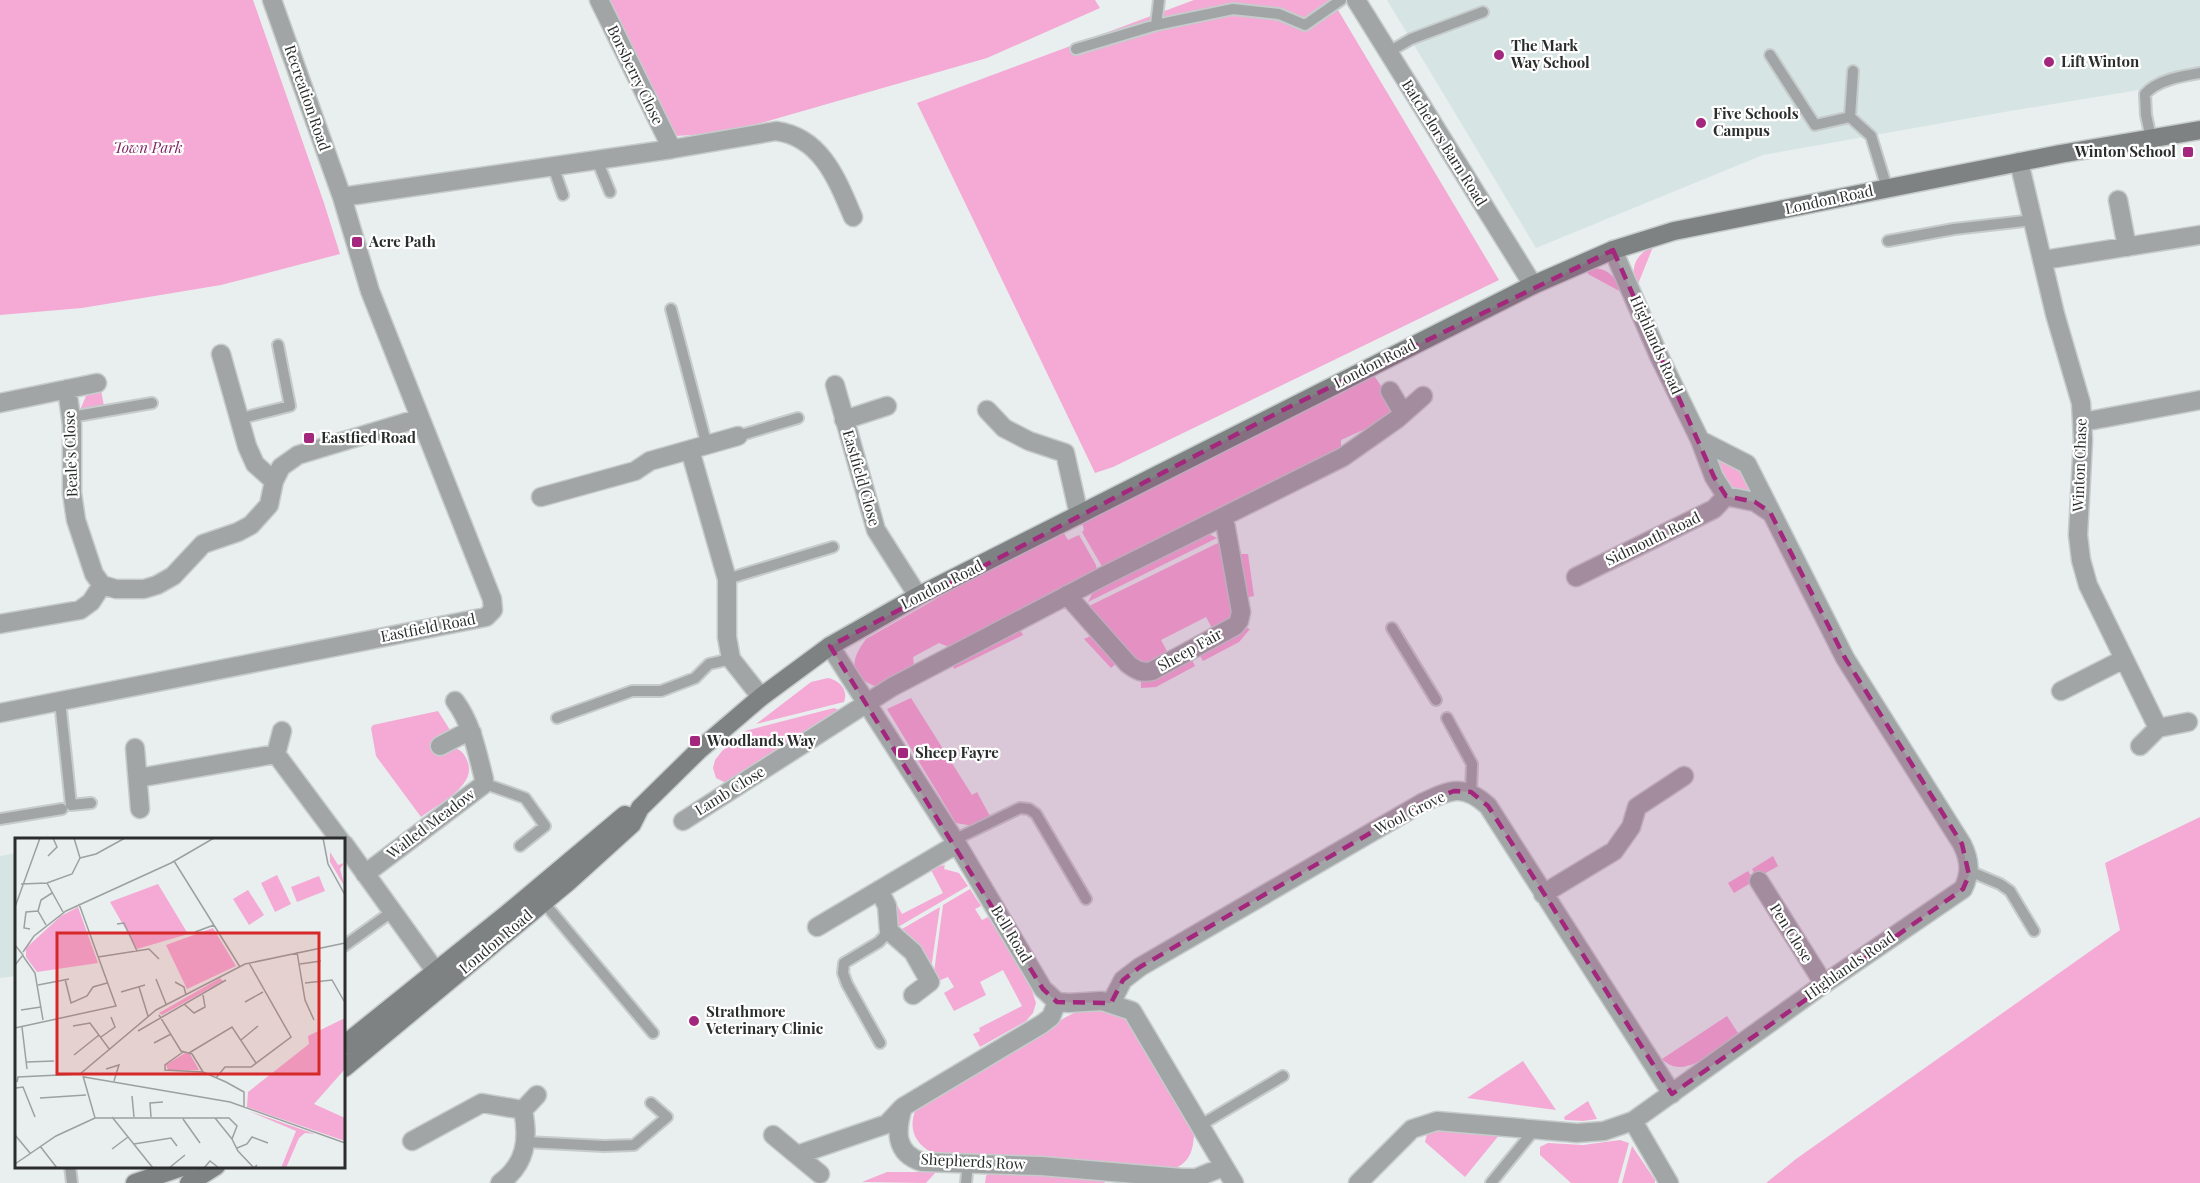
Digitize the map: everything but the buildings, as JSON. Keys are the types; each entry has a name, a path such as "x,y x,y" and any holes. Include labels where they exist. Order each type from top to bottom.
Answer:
{"street":[{"name":"Recreation Road","path":"272,0 342,197"},
{"name":"Borsberry Close","path":"599,0 672,149"},
{"name":"Batchelors Barn Road","path":"1356,0 1533,285"},
{"name":"London Road","path":"345,1067 441,978 538,897 632,824 640,808 698,751 761,697 830,646 918,596 1079,516 1283,410 1533,285 1613,250 1674,231 2019,162 2200,130"},
{"path":"342,197 672,149 776,131 792,133 806,141 830,167 853,217"},
{"name":"Winton Chase","path":"2019,162 2083,422 2078,506 2080,560 2088,585 2158,728"},
{"name":"Eastfield Road","path":"0,713 486,617 490,614 492,599 370,291 342,197"},
{"path":"2118,200 2127,247"},
{"path":"2044,260 2200,235"},
{"name":"Highlands Road","path":"1613,250 1659,356 1700,440 1714,477 1726,496"},
{"path":"221,354 238,419 255,464 274,481"},
{"name":"Beale's Close","path":"0,403 97,383"},
{"name":"Eastfield Close","path":"835,385 876,530 918,596"},
{"name":"Beale's Close","path":"67,389 73,447 72,493 76,520 87,560 102,585"},
{"path":"1390,391 1403,413"},
{"path":"868,703 892,687 1067,595 1343,457 1382,430 1423,396"},
{"path":"2083,422 2200,399"},
{"name":"Eastfield Close","path":"844,420 887,406"},
{"path":"987,410 1004,428 1029,441 1065,453 1079,516"},
{"path":"0,624 80,610 91,602 102,585 116,590 144,589 157,585 173,576 202,544 238,532 259,517 269,505 274,481 281,467 298,455 420,418"},
{"path":"541,497 635,471 650,461 738,436"},
{"path":"1700,440 1747,464 1845,658 1962,844 1967,854 1969,871"},
{"path":"699,448 727,579 727,637 731,658 761,697"},
{"path":"1726,496 1755,502 1770,512"},
{"name":"Sidmouth Road","path":"1576,577 1714,509 1726,496"},
{"name":"Sheep Fair","path":"1067,595 1128,664 1143,672 1152,671 1235,626 1239,621 1241,612 1224,517"},
{"name":"Bell Road","path":"830,646 955,842 1043,989 1057,1002"},
{"path":"2061,691 2124,659"},
{"name":"Walled Meadow","path":"365,874 475,792 483,783 484,779 472,733 455,701"},
{"name":"Lamb Close","path":"683,821 868,703"},
{"path":"2140,746 2158,728 2188,722"},
{"path":"276,754 282,731"},
{"path":"440,746 463,734 472,733"},
{"path":"135,748 140,809"},
{"path":"138,778 276,754"},
{"path":"276,754 339,838"},
{"path":"1543,894 1614,851 1631,827 1637,807 1684,776"},
{"name":"Wool Grove","path":"1111,1003 1123,980 1140,967 1422,803 1454,790 1471,792"},
{"path":"1471,792 1488,806 1672,1094"},
{"path":"817,927 955,842"},
{"path":"349,862 365,874 441,978"},
{"name":"Highlands Road","path":"1358,1183 1412,1128 1437,1121 1556,1132 1591,1132 1611,1129 1633,1121 1824,984 1963,889 1969,871"},
{"name":"Pen Close","path":"1759,881 1824,984"},
{"path":"879,890 887,906 889,931 913,951 930,982 913,995"},
{"name":"London Road","path":"345,1044 441,978"},
{"path":"797,1155 887,1124 903,1107 1042,1024 1051,1017 1057,1002 1102,1001 1132,1011 1234,1183"},
{"path":"523,1110 537,1095"},
{"path":"412,1141 482,1103 523,1110"},
{"name":"Shepherds Row","path":"903,1107 897,1126 903,1149 907,1154 922,1162 1041,1166 1132,1178 1196,1178 1223,1167"},
{"path":"500,1183 514,1173 527,1142 523,1110"},
{"path":"1633,1121 1669,1183"},
{"path":"773,1135 820,1174"},
{"path":"135,1183 182,1168"},
{"path":"189,1183 208,1172"}],"lane":[{"path":"1156,26 1159,0"},
{"path":"1076,49 1156,26 1233,9 1279,14 1305,25 1341,0"},
{"path":"1388,53 1411,39 1483,12"},
{"path":"1770,55 1815,125 1850,117"},
{"path":"1850,117 1853,71"},
{"path":"2151,138 2146,115 2145,94 2150,88 2182,76 2200,73"},
{"path":"1850,117 1871,136 1887,188"},
{"path":"597,160 610,192"},
{"path":"553,166 563,195"},
{"path":"1888,241 1954,229 2034,220"},
{"path":"671,309 699,448"},
{"path":"238,419 290,406 278,345"},
{"path":"71,417 152,403"},
{"path":"738,436 798,418"},
{"path":"727,579 833,547"},
{"path":"1392,628 1436,700"},
{"path":"557,718 632,691 661,691 695,678 710,664 731,658"},
{"path":"60,701 71,805 91,803"},
{"path":"1447,718 1472,764 1471,792"},
{"path":"483,783 525,798 545,826 520,846"},
{"path":"955,842 1020,808 1029,809 1036,814 1086,899"},
{"path":"0,819 62,809"},
{"path":"1969,871 2000,884 2010,891 2034,931"},
{"path":"538,897 653,1033"},
{"path":"345,945 393,911"},
{"path":"880,1043 843,973 844,963 879,942 889,931"},
{"path":"1199,1126 1283,1076"},
{"path":"527,1142 604,1146 634,1144 667,1117 651,1103"},
{"path":"1491,1183 1535,1129"},
{"path":"966,1183 968,1163"},
{"path":"70,1168 72,1183"}],"highlighted area":[{"path":"1613,250 1714,477 1726,496 1755,502 1770,512 1845,658 1962,844 1969,875 1963,889 1672,1094 1488,806 1471,792 1454,791 1422,803 1140,967 1123,980 1111,1003 1057,1002 1043,989 830,646 1283,410"}],"shaded area":[{"name":"Five Schools Campus","path":"1387,0 2200,0 2200,80 1763,155 1536,248"},
{"path":"15,853 15,976 0,978 0,856"}],"green space":[{"name":"Town Park","path":"0,0 253,0 340,254 221,285 82,308 0,315"},
{"path":"606,0 1095,0 1100,8 987,58 740,129 675,136"},
{"path":"1194,0 1332,0 1499,280 1113,467 1095,473 917,103"},
{"path":"1653,247 1638,284 1636,284 1634,267 1636,262 1642,253"},
{"path":"1591,268 1608,272 1625,294 1588,274 1587,270"},
{"path":"1373,374 1385,392 1392,413 1387,419 1341,440 1341,450 1104,570 1082,532 1084,530 1082,522"},
{"path":"101,390 104,406 80,410 86,396"},
{"path":"1720,459 1746,476 1749,481 1749,493 1735,490 1727,484 1717,461"},
{"path":"1063,532 1068,540 1079,535 1097,571 949,647 939,643 913,657 914,666 878,687 862,679 857,673 855,662 860,647 866,639 997,564"},
{"path":"1204,535 1217,538 1088,602 1094,590"},
{"path":"1220,542 1232,611 1227,622 1213,630 1206,617 1161,640 1168,653 1148,662 1136,660 1089,608 1089,606"},
{"path":"1239,554 1248,554 1254,596 1245,598"},
{"path":"1242,626 1250,629 1239,642 1203,661 1199,654"},
{"path":"1019,628 1023,635 954,669 953,664"},
{"path":"1093,635 1118,662 1111,668 1084,639"},
{"path":"1191,658 1195,666 1156,687 1141,688 1141,679"},
{"path":"828,678 842,686 845,693 844,702 756,724 811,682"},
{"path":"911,698 972,795 977,792 991,818 973,826 956,823 887,709"},
{"path":"834,708 842,711 726,783 716,778 713,768 715,760 745,731"},
{"path":"438,711 450,730 433,742 461,751 467,761 469,771 461,787 454,794 421,817 376,756 371,728 373,725"},
{"path":"2200,817 2200,1183 1766,1183 1796,1159 2120,930 2105,863"},
{"path":"1773,856 1778,866 1757,878 1752,869"},
{"path":"945,865 944,869 959,873 968,886 898,927 894,914 895,901 902,914 943,893 930,868"},
{"path":"1748,871 1754,881 1734,893 1728,883"},
{"path":"970,889 981,906 975,909 982,920 988,917 1029,981 1036,1003 1033,1013 1026,1021 980,1047 973,1034 980,1031 979,1028 1022,1006 1003,970 980,982 986,995 954,1011 944,993 954,987 948,977 938,981 934,972 943,905"},
{"path":"940,907 931,969 918,945 902,929"},
{"path":"1096,1006 1126,1018 1131,1024 1194,1135 1193,1146 1187,1160 1174,1169 931,1152 920,1144 913,1128 916,1109 1066,1017"},
{"path":"1727,1016 1738,1033 1702,1060 1681,1067 1671,1065 1662,1059"},
{"path":"1523,1061 1556,1110 1467,1098"},
{"path":"1588,1101 1597,1119 1565,1120 1564,1117"},
{"path":"1440,1129 1500,1134 1465,1177 1425,1142 1427,1134"},
{"path":"1620,1140 1629,1143 1618,1183 1571,1183 1540,1155 1540,1147 1548,1143 1583,1145"},
{"path":"1632,1146 1655,1180 1655,1183 1622,1183"},
{"path":"991,1171 1040,1173 1106,1181 1104,1183 985,1183 986,1176"},
{"path":"887,1172 936,1172 926,1183 862,1182"}],"place":[{"name":"The Mark Way School","path":"1499,55"},
{"name":"Lift Winton","path":"2049,62"},
{"name":"Five Schools Campus","path":"1701,123"},
{"name":"Winton School","path":"2188,152"},
{"name":"Acre Path","path":"357,242"},
{"name":"Eastfied Road","path":"309,438"},
{"name":"Woodlands Way","path":"695,741"},
{"name":"Sheep Fayre","path":"903,753"},
{"name":"Strathmore Veterinary Clinic","path":"694,1021"}]}
